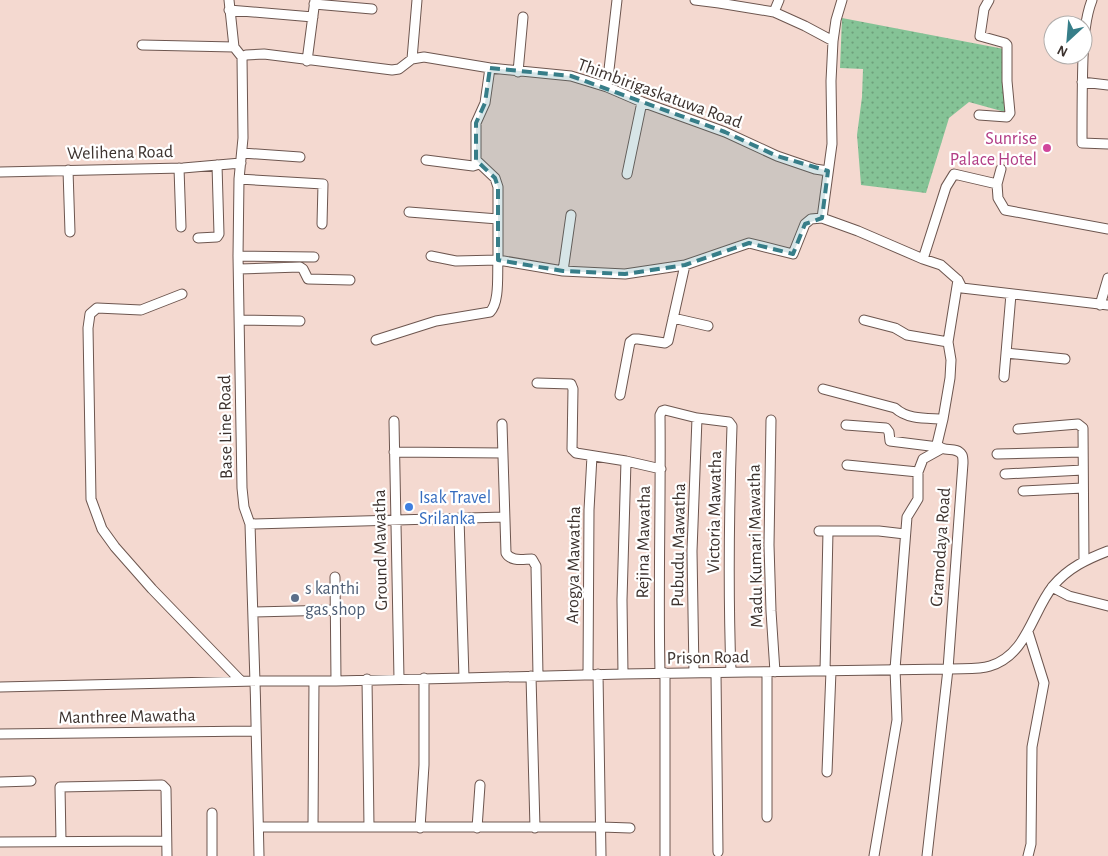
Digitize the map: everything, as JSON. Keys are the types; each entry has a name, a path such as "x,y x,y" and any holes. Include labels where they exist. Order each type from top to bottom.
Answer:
{"street":[{"path":"229,0 234,47 242,57"},
{"path":"412,59 417,0"},
{"path":"607,87 617,0"},
{"path":"695,0 719,1 774,12 833,41"},
{"path":"774,12 779,0"},
{"path":"822,218 832,144 831,81 833,41 836,20 842,0"},
{"path":"979,115 1007,117 1010,113 1007,81 1008,45 980,36 984,9 989,0"},
{"path":"1092,0 1089,6 1084,39 1082,143 1108,144"},
{"path":"307,60 314,2 372,9"},
{"path":"230,10 313,17"},
{"path":"518,72 523,17"},
{"path":"142,45 234,47"},
{"name":"Thimbirigaskatuwa Road","path":"242,57 264,54 392,70 399,68 412,59 424,57 518,72 571,76 607,87 642,102 725,132 777,156 815,169 828,171"},
{"name":"Base Line Road","path":"242,57 243,138 239,179 238,256 242,488 244,507 250,524 256,681 255,731 259,856"},
{"path":"376,340 436,321 490,312 494,308 498,260 498,187 495,178 476,160 476,123 485,103 490,68"},
{"path":"1082,82 1108,85"},
{"path":"627,174 642,102"},
{"path":"242,153 300,157"},
{"path":"426,160 473,166 479,164"},
{"name":"Welihena Road","path":"0,172 179,168 241,163"},
{"path":"198,238 217,237 219,234 217,165"},
{"path":"179,168 181,228"},
{"path":"1001,169 997,184 998,198 1005,210 1108,229"},
{"path":"68,170 70,232"},
{"path":"922,259 946,187 954,174 997,184"},
{"path":"239,179 323,184 322,224"},
{"path":"409,212 498,219"},
{"path":"563,271 571,215"},
{"path":"432,256 456,261 498,260 563,271 625,274 685,265 749,243 792,254 805,224 811,219 822,218 941,265 958,280 962,288 1104,305 1108,278"},
{"path":"238,256 314,257"},
{"path":"620,394 630,342 634,339 665,343 668,341 685,265"},
{"path":"239,269 300,267 308,279 350,280"},
{"path":"874,856 896,720 895,669 907,517 918,499 918,472 923,459 939,448 937,444 950,378 948,342 958,280"},
{"path":"182,294 141,310 97,308 90,314 88,328 90,499 102,529 115,548 241,681"},
{"path":"1004,377 1011,294"},
{"path":"673,318 708,326"},
{"path":"240,320 300,321"},
{"path":"864,320 895,328 907,335 948,342"},
{"path":"1006,353 1065,359"},
{"path":"536,383 572,384 572,449 576,453 660,469"},
{"path":"823,389 895,408 901,414 910,417 943,419"},
{"name":"Victoria Mawatha","path":"662,411 729,422 732,426 729,519 731,672"},
{"name":"Rejina Mawatha","path":"662,411 660,415 659,618 663,673 665,856"},
{"name":"Pubudu Mawatha","path":"694,673 692,551 697,418"},
{"name":"Madu Kumari Mawatha","path":"767,816 771,672 771,420"},
{"name":"Ground Mawatha","path":"394,421 400,679"},
{"path":"502,424 506,553 508,557 514,559 532,559 536,566 536,828"},
{"path":"1018,429 1078,424 1083,428 1084,561"},
{"name":"Gramodaya Road","path":"846,425 886,428 889,432 890,441 956,450 962,455 963,463 948,669"},
{"path":"394,452 503,453"},
{"path":"997,454 1083,452"},
{"name":"Arogya Mawatha","path":"588,675 589,510 592,456"},
{"path":"623,674 622,600 626,461"},
{"path":"848,465 918,472"},
{"path":"1005,474 1083,470"},
{"path":"1023,491 1083,488"},
{"path":"250,524 504,517"},
{"path":"459,518 464,678"},
{"path":"827,772 828,671 823,531 879,530 905,534"},
{"name":"Prison Road","path":"0,687 990,667 1007,658 1018,646 1028,632 1052,587 1068,571 1084,561 1108,551"},
{"path":"335,577 336,681"},
{"path":"1052,587 1070,596 1108,606"},
{"path":"253,612 336,610"},
{"path":"1028,632 1044,683 1032,747 1031,844 1028,856"},
{"path":"927,856 948,669"},
{"path":"716,673 718,852"},
{"path":"598,674 601,856"},
{"path":"420,828 424,765 424,678"},
{"path":"367,679 369,827"},
{"path":"313,827 314,681"},
{"name":"Manthree Mawatha","path":"0,734 255,731"},
{"path":"0,782 31,782"},
{"path":"60,841 60,787 162,785 166,789 166,856"},
{"path":"477,828 480,785"},
{"path":"212,813 212,856"},
{"path":"259,827 630,828"},
{"path":"0,842 166,841"}],"highlighted area":[{"path":"490,68 571,76 725,132 777,156 828,171 822,218 805,224 793,254 749,243 685,265 625,274 563,271 498,260 498,187 495,178 476,160 476,123 485,103"}],"green space":[{"path":"842,18 1004,49 1005,112 969,102 949,118 926,193 861,185 857,135 862,97 863,69 840,68"}],"place":[{"name":"Sunrise Palace Hotel","path":"1047,148"},
{"name":"Isak Travel Srilanka","path":"409,507"},
{"name":"s kanthi gas shop","path":"295,598"}]}
